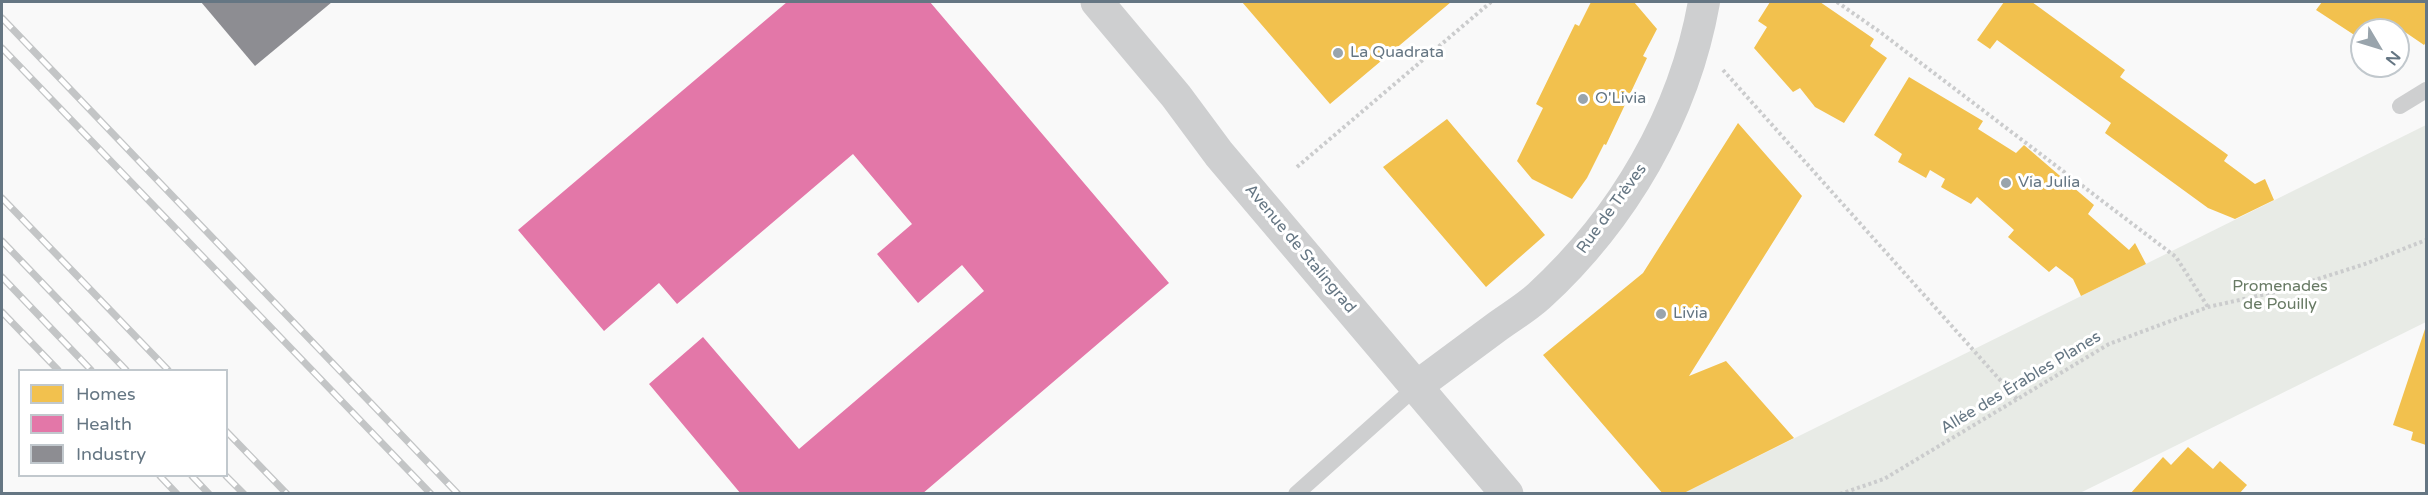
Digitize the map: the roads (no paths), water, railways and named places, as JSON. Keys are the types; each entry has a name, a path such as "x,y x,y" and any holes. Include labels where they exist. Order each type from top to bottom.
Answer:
{"street":[{"name":"Avenue de Stalingrad","path":"1097,2 1176,96 1219,154 1418,386 1507,494"},
{"name":"Rue de Trèves","path":"1418,386 1538,297 1587,248 1646,164 1674,105 1694,48 1702,3"}],"lane":[{"path":"2400,106 2427,90"},
{"path":"1296,494 1418,386"}],"railway":[{"path":"2,18 458,494"},
{"path":"2,48 431,494"},
{"path":"2,198 167,369"},
{"path":"2,241 125,369"},
{"path":"2,277 90,369"},
{"path":"2,312 57,369"},
{"path":"228,433 287,494"},
{"path":"161,477 177,494"},
{"path":"193,477 209,494"},
{"path":"227,477 244,494"}],"place":[{"name":"La Quadrata","path":"1338,53"},
{"name":"O'Livia","path":"1583,99"},
{"name":"Via Julia","path":"2006,183"},
{"name":"Livia","path":"1661,314"}],"park label":[{"name":"Promenades de Pouilly","path":"2280,296"}]}
